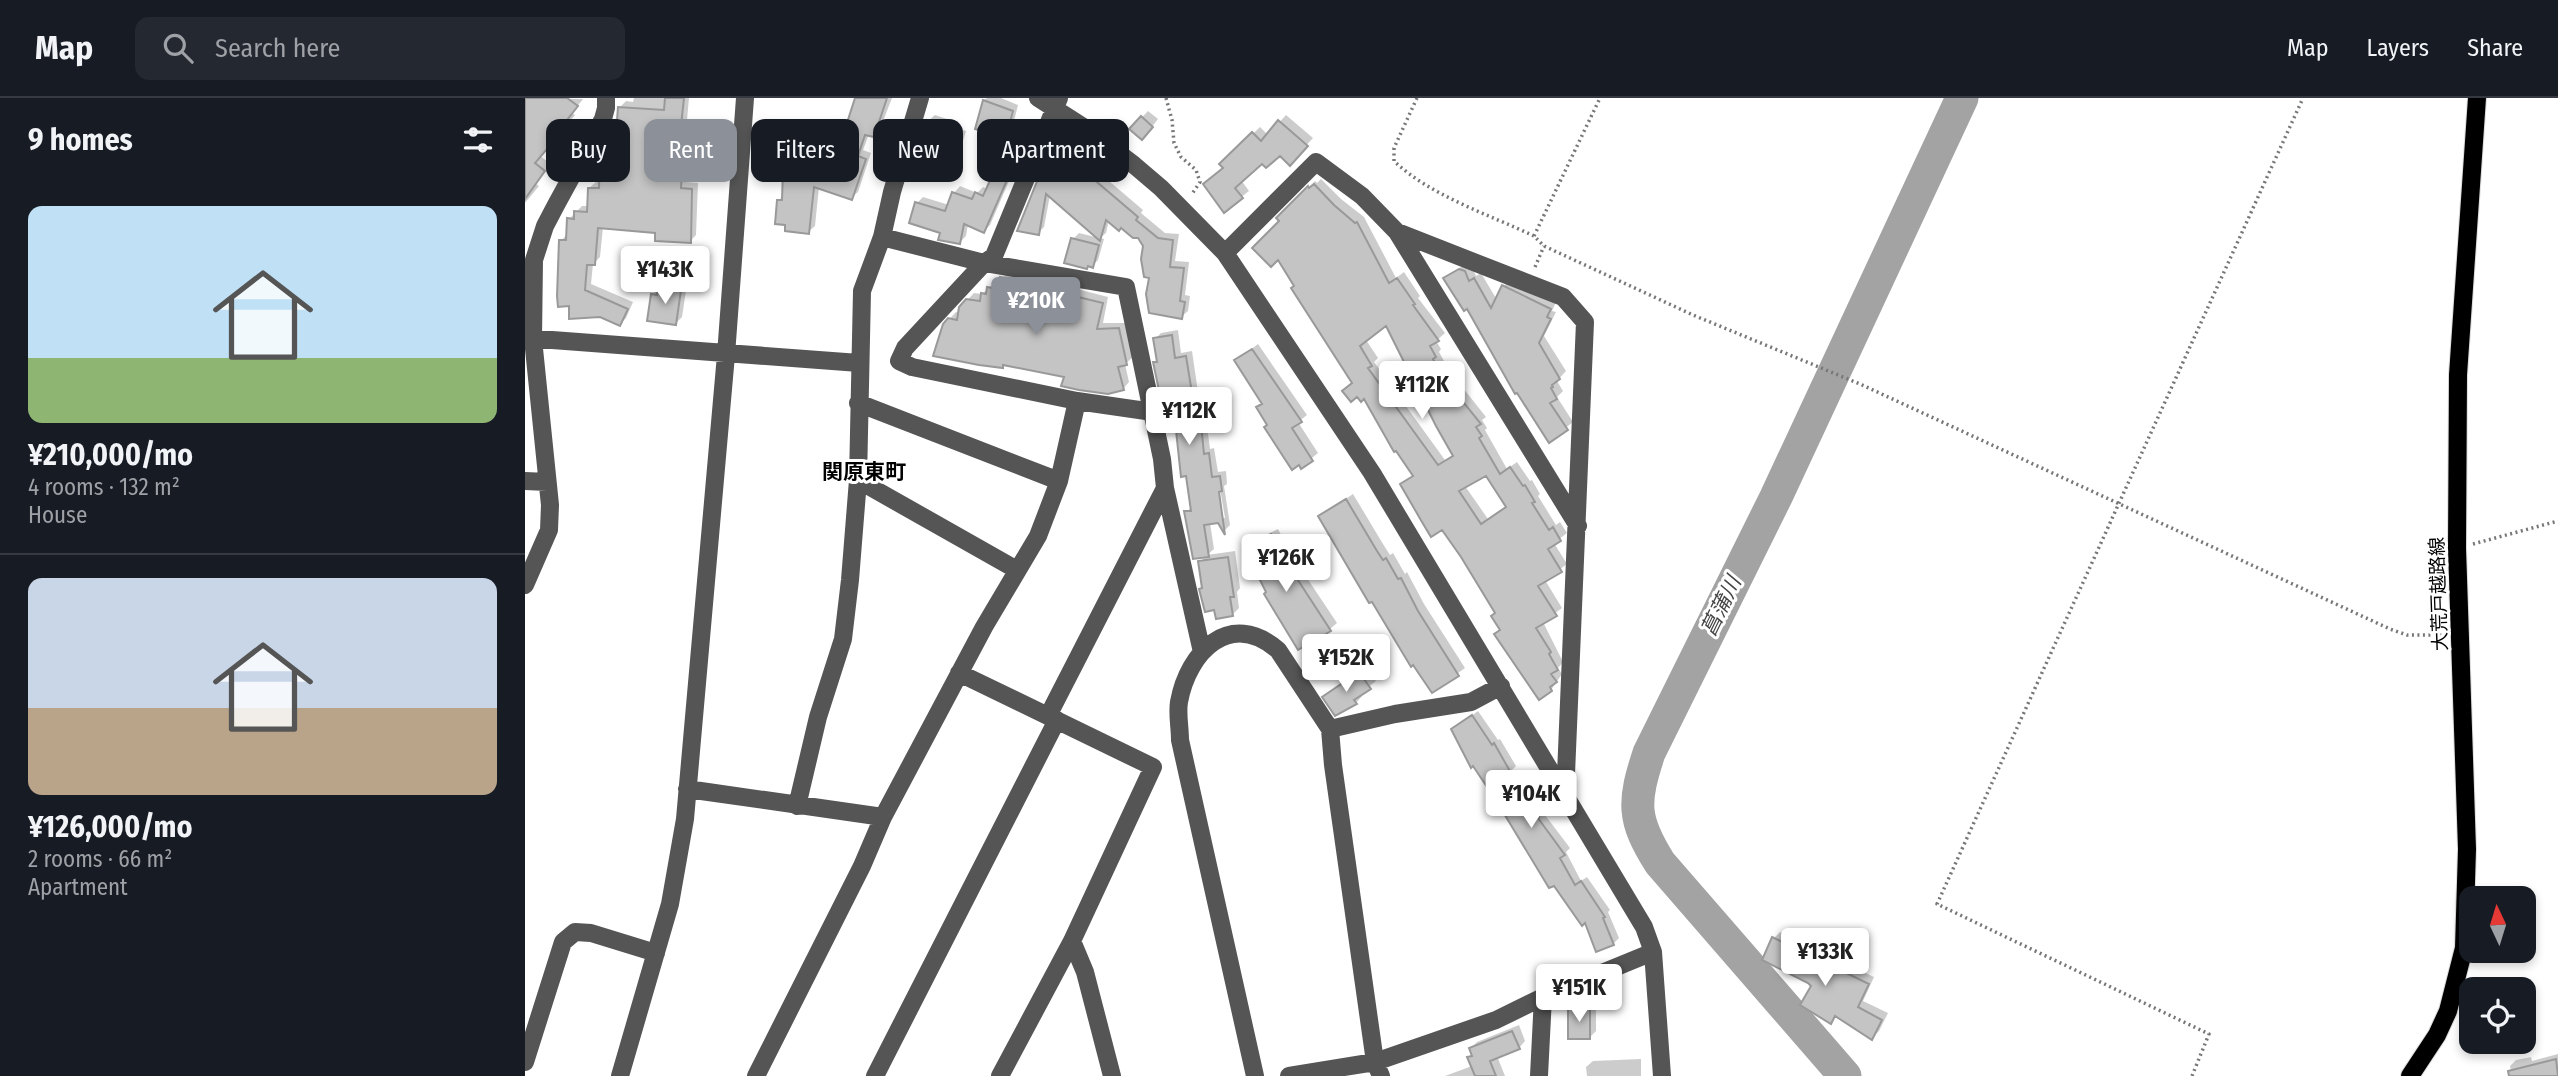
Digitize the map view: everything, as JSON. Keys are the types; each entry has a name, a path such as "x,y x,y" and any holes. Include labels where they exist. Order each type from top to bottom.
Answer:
{"main road":[{"name":"大荒戸越路線","path":"2410,1076 2437,1035 2448,1011 2464,948 2467,849 2457,548 2458,375 2477,98"}],"street":[{"path":"525,585 549,530 550,505 529,338 534,260 556,205 603,119 606,98"},
{"path":"619,1076 670,904 685,819 726,355 745,98"},
{"path":"797,806 818,717 843,639 851,580 858,480 862,291 882,237 892,192 920,98"},
{"path":"1038,98 1057,103 1134,165 1161,188 1225,253 1372,474 1644,927 1654,953 1663,1076"},
{"path":"1057,103 995,256 984,263 905,348 899,361 912,368 1077,401 1153,412"},
{"path":"1225,253 1316,162 1362,196 1397,232 1578,526"},
{"path":"1397,232 1563,297 1585,322 1565,798"},
{"path":"882,237 984,263 1126,287 1153,412 1165,488 1202,652"},
{"path":"529,338 859,363"},
{"path":"756,1076 862,866 883,817 959,673 1038,536 1059,481 1077,401"},
{"path":"858,403 1059,481"},
{"path":"858,480 1017,570"},
{"path":"525,481 547,482"},
{"path":"875,1076 1165,488"},
{"path":"1255,1076 1180,740 1178,705 1184,681 1202,652 1214,640 1226,635 1254,635 1266,640 1278,650 1330,729 1378,1069"},
{"path":"959,673 1153,767 1072,941 1000,1076"},
{"path":"1330,729 1395,714 1471,702 1501,686"},
{"path":"687,789 883,817"},
{"path":"525,1062 563,942 575,932 591,933 656,953"},
{"path":"1072,941 1086,972 1112,1076"},
{"path":"1289,1076 1378,1069 1496,1020 1543,996 1654,953"},
{"path":"1539,1076 1543,996"}],"path":[{"path":"1165,98 1172,120 1174,143 1181,157 1196,170 1200,182 1197,189 1178,208"},
{"path":"1417,98 1394,148 1394,161 1402,169 1443,193 1534,236 1544,246 1693,315 1860,384 2390,629 2407,635 2460,633"},
{"path":"1534,236 1600,98"},
{"path":"2192,1076 2209,1034 1937,904 2302,98"},
{"path":"1528,285 1544,246"},
{"path":"2457,548 2558,521"}],"building":[{"path":"525,98 567,98 578,106 568,119 546,119 546,150 535,163 545,171 525,199"},
{"path":"665,98 684,98 682,119 644,119 644,182 681,182 681,188 692,189 691,243 655,241 655,233 598,228 595,265 587,265 585,290 628,309 620,326 600,317 569,319 569,306 558,307 557,296 559,240 566,240 567,218 574,219 574,211 587,212 588,188 599,188 599,182 630,182 630,119 617,119 618,107 664,110"},
{"path":"855,98 887,98 880,119 873,119 873,137 865,135 859,153 859,119 848,119"},
{"path":"983,100 1013,111 1011,119 978,119"},
{"path":"1141,116 1153,127 1142,140 1129,129"},
{"path":"1278,120 1308,146 1290,166 1280,156 1266,168 1262,164 1235,188 1243,198 1224,213 1203,184 1223,168 1219,164 1252,132 1261,141"},
{"path":"859,156 866,159 859,180"},
{"path":"783,182 858,182 852,200 814,187 809,234 785,231 785,225 775,224 777,200 782,200"},
{"path":"989,182 1006,182 984,233 964,224 960,244 938,240 940,233 909,223 915,202 945,211 952,192 972,199 975,192 983,196"},
{"path":"1037,182 1097,182 1158,238 1173,240 1170,267 1184,268 1180,301 1185,302 1182,319 1149,313 1146,294 1149,278 1144,277 1141,259 1143,246 1138,238 1133,238 1121,228 1119,231 1106,220 1100,241 1046,194 1039,235 1017,231"},
{"path":"1314,184 1334,205 1357,222 1389,283 1397,278 1439,341 1430,346 1436,357 1433,359 1453,395 1456,393 1481,424 1476,427 1482,436 1479,438 1500,474 1510,467 1523,486 1525,485 1535,502 1532,503 1549,530 1553,527 1561,541 1548,549 1562,572 1538,586 1557,616 1536,628 1551,652 1549,654 1558,670 1551,674 1557,682 1550,687 1552,691 1539,700 1494,634 1500,630 1491,616 1495,613 1461,557 1442,530 1431,537 1422,522 1400,484 1413,476 1396,451 1394,452 1364,399 1361,402 1357,397 1351,402 1342,391 1352,383 1291,288 1294,286 1278,260 1271,267 1252,248 1279,221 1276,218 1308,186 1309,188","holes":["1386,326 1453,456 1438,465 1368,368 1372,366 1360,346","1486,476 1506,507 1481,524 1459,491"]},
{"path":"1071,238 1099,245 1093,268 1064,263"},
{"path":"1459,269 1465,271 1469,281 1474,278 1491,308 1502,285 1551,309 1547,317 1551,319 1539,343 1560,379 1552,385 1557,399 1550,403 1568,430 1549,443 1517,393 1515,394 1467,309 1464,311 1443,278"},
{"path":"1000,277 1030,283 1029,289 1038,291 1037,295 1074,296 1103,303 1097,329 1119,328 1127,365 1118,367 1124,390 1108,394 1079,390 1061,386 1064,377 1003,365 1003,368 979,365 933,356 943,324 948,318 957,320 959,307 966,299 980,301 981,293 986,294 987,287 998,289"},
{"path":"658,287 681,290 676,325 647,321 651,294 657,295"},
{"path":"1172,335 1175,358 1186,356 1197,424 1201,424 1204,454 1209,453 1212,477 1220,476 1222,491 1219,492 1225,535 1218,523 1204,525 1209,557 1193,559 1184,511 1191,511 1186,476 1181,477 1172,393 1160,395 1153,362 1157,362 1153,338"},
{"path":"1252,349 1302,422 1292,428 1313,461 1301,469 1299,465 1292,470 1264,427 1267,425 1256,407 1262,404 1234,360"},
{"path":"1346,499 1383,560 1386,558 1398,579 1401,578 1418,611 1459,676 1432,693 1413,665 1411,667 1372,602 1369,603 1318,516"},
{"path":"1271,534 1292,575 1294,574 1331,631 1298,650 1264,594 1266,592 1244,548"},
{"path":"1228,557 1234,597 1230,597 1233,616 1216,619 1214,610 1205,612 1199,589 1202,588 1198,561"},
{"path":"1359,672 1371,689 1354,700 1357,704 1335,716 1322,697"},
{"path":"1472,715 1492,745 1494,743 1511,773 1505,777 1521,804 1524,807 1530,803 1565,855 1560,858 1575,885 1581,881 1605,917 1603,918 1614,945 1596,952 1585,923 1582,926 1554,886 1549,888 1497,802 1473,766 1471,768 1451,729"},
{"path":"1772,937 1869,984 1858,1007 1882,1020 1872,1040 1835,1016 1831,1024 1800,1005 1811,986 1762,960"},
{"path":"1568,1008 1590,1009 1590,1039 1568,1039"},
{"path":"1512,1031 1520,1049 1490,1061 1496,1076 1475,1076 1467,1057 1472,1056 1469,1048"},
{"path":"2556,1059 2558,1076 2509,1076 2508,1071"}],"waterway":[{"name":"菖蒲川","path":"1845,1076 1660,863 1644,834 1638,798 1649,753 1776,497 1962,98"}],"district":[{"name":"関原東町","path":"864,472"}]}
